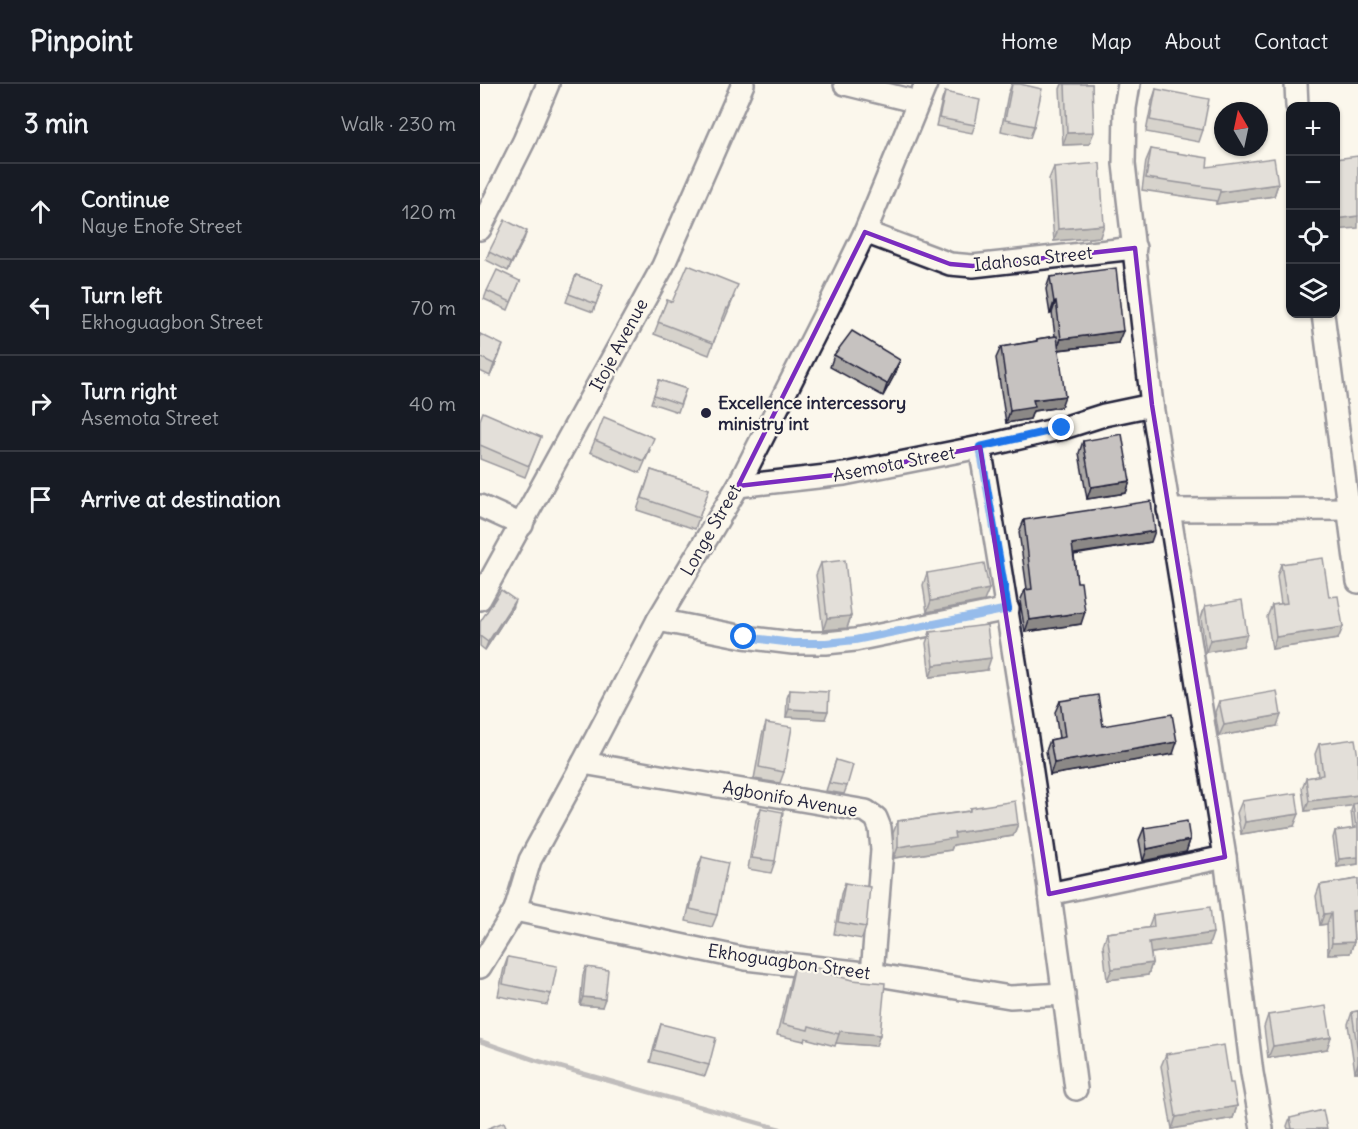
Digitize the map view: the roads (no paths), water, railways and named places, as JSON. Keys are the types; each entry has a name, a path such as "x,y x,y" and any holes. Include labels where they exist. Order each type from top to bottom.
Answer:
{"street":[{"path":"480,229 524,141 548,84"},
{"name":"Itoje Avenue","path":"480,599 663,266 743,84"},
{"path":"845,84 922,93"},
{"path":"1129,84 1125,108 1124,164 1152,405 1225,857 1252,1073 1262,1129"},
{"path":"1296,84 1297,102"},
{"name":"Longe Street","path":"480,967 515,910 530,860 658,620 738,486 865,232 922,93"},
{"name":"Idahosa Street","path":"865,232 951,264 973,266 1135,248"},
{"path":"1324,318 1354,509 1358,582"},
{"name":"Asemota Street","path":"738,486 844,474 980,447 1152,405"},
{"path":"980,447 1008,609 1076,1089"},
{"path":"480,506 522,525"},
{"path":"1168,510 1354,509"},
{"path":"658,620 744,637 793,643 826,643 855,640 1008,609"},
{"name":"Agbonifo Avenue","path":"583,764 866,811 876,818 880,828 882,850 872,974"},
{"path":"1049,894 1225,857"},
{"name":"Ekhoguagbon Street","path":"515,910 746,959 872,974 1010,997 1064,994"}],"waterway":[{"path":"480,1041 535,1060 780,1129"}],"place":[{"name":"Excellence intercessory ministry int","path":"706,413"}]}
